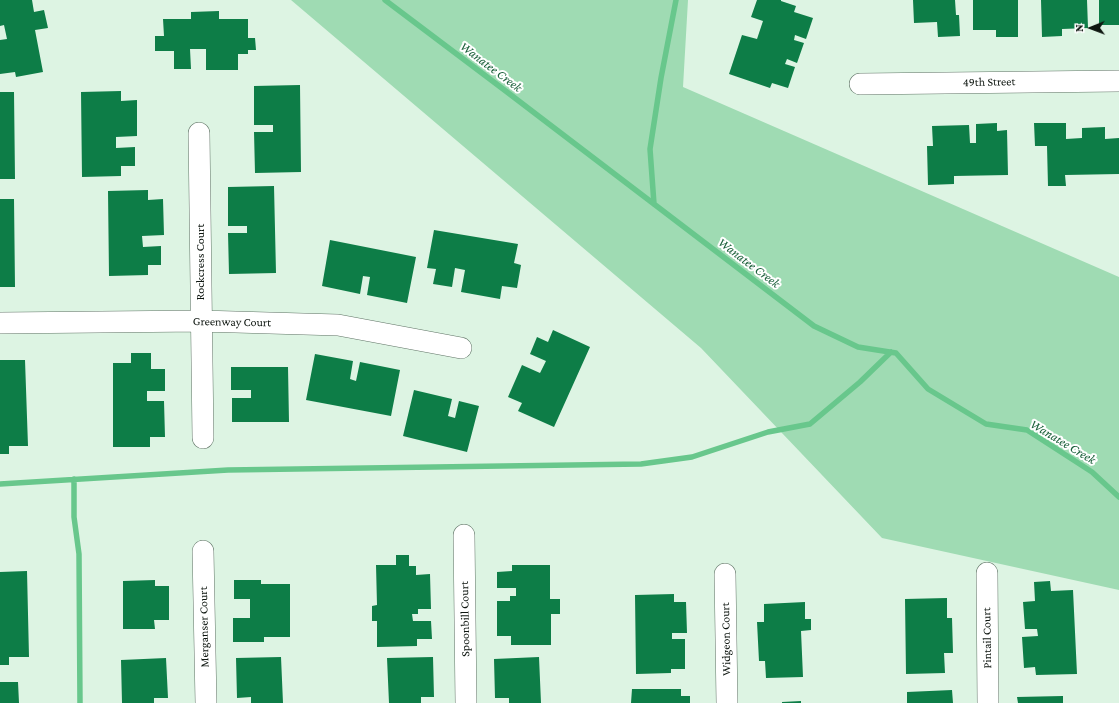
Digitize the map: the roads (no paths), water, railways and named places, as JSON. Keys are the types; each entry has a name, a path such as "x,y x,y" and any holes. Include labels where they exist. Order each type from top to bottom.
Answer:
{"street":[{"name":"49th Street","path":"860,84 1119,80"},
{"name":"Rockcress Court","path":"199,133 203,438"},
{"name":"Greenway Court","path":"0,323 201,321 338,325 461,348"},
{"name":"Spoonbill Court","path":"464,535 466,703"},
{"name":"Merganser Court","path":"203,551 206,703"},
{"name":"Pintail Court","path":"987,573 988,703"},
{"name":"Widgeon Court","path":"726,574 728,703"}],"waterway":[{"name":"Wanatee Creek","path":"385,0 814,326 858,347 896,353 928,389 986,424 1027,430 1092,472 1119,497"},
{"path":"654,204 650,149 661,78 676,0"},
{"path":"0,484 228,470 641,464 692,457 768,432 810,424 860,382 891,352"},
{"path":"74,479 74,517 79,554 80,703"}]}
